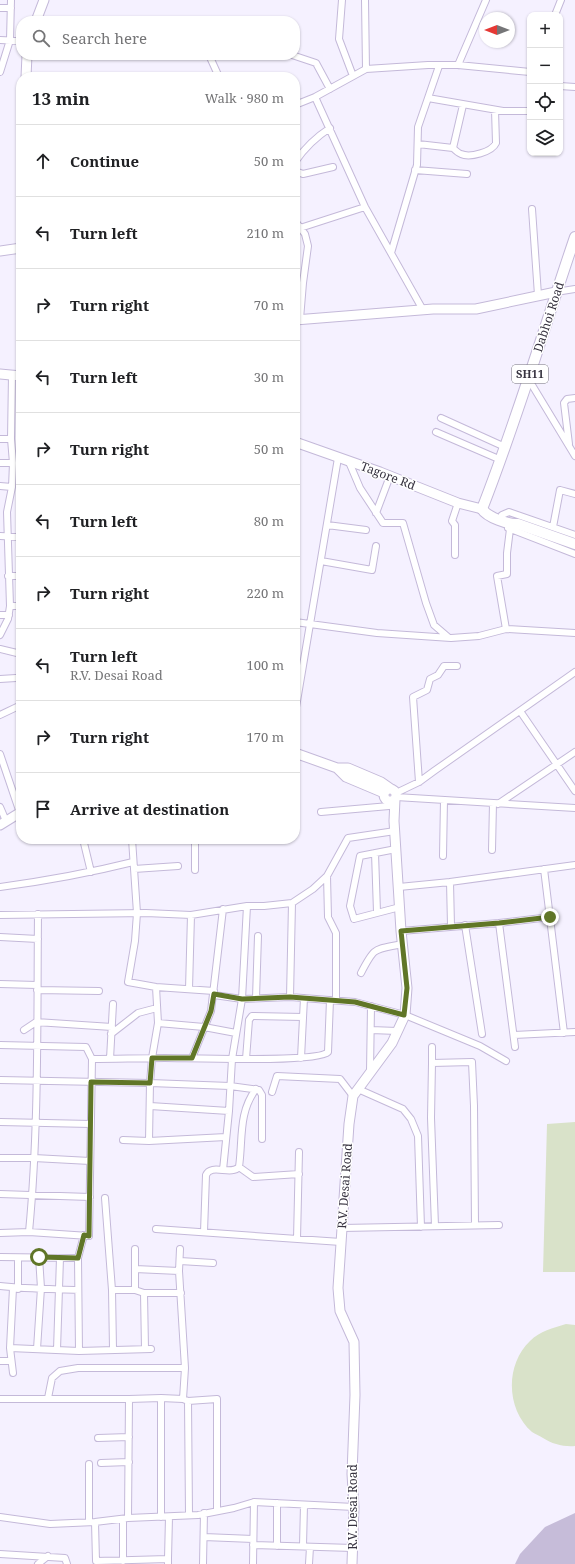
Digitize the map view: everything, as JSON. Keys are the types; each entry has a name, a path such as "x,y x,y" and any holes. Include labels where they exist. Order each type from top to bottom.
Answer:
{"main road":[{"name":"Dabhoi Road","path":"482,509 501,460 575,238"},
{"path":"482,509 484,513 575,544"}],"street":[{"path":"0,72 10,40 11,0"},
{"path":"38,16 44,0"},
{"path":"342,0 339,39 353,76"},
{"path":"365,0 366,69"},
{"path":"458,65 486,0"},
{"path":"556,12 561,0"},
{"path":"0,8 11,8"},
{"path":"0,40 16,41"},
{"path":"300,58 316,63 330,89"},
{"path":"26,72 27,60"},
{"path":"211,60 217,72"},
{"path":"300,103 330,89 366,69 428,65 458,65 527,72"},
{"path":"391,253 415,170 418,127 439,66"},
{"path":"563,86 575,87"},
{"path":"315,96 365,207 423,310"},
{"path":"428,98 495,110 527,112"},
{"path":"453,148 463,104"},
{"path":"418,144 453,148 462,155 477,154 492,148 496,143 495,110"},
{"path":"300,156 319,135 330,128"},
{"path":"300,173 303,174 332,167"},
{"path":"415,170 467,174"},
{"path":"300,305 308,246 305,234 300,228 365,207"},
{"path":"532,209 538,295"},
{"path":"0,251 16,249"},
{"path":"300,320 423,310 476,309 538,295 575,289"},
{"path":"0,374 16,376"},
{"path":"528,380 575,456"},
{"path":"0,635 8,619 10,606 7,512 12,486 13,463 11,439 16,386"},
{"path":"569,446 564,403 567,399 575,398"},
{"path":"441,418 505,447"},
{"path":"436,432 501,460"},
{"path":"0,439 11,439"},
{"name":"Tagore Rd","path":"300,444 390,476 458,503 482,509"},
{"path":"300,684 338,458"},
{"path":"349,462 360,488 383,523 403,524 434,625 448,637"},
{"path":"0,463 13,463"},
{"path":"376,513 390,476"},
{"path":"0,486 12,486"},
{"path":"552,527 560,490 575,494"},
{"path":"455,555 455,525 452,521 458,503"},
{"path":"0,512 7,512"},
{"path":"506,629 497,576 507,574 509,512 575,536"},
{"path":"508,522 575,554"},
{"path":"327,525 366,530"},
{"path":"0,536 16,537"},
{"path":"321,561 372,570 376,546"},
{"path":"8,576 16,576"},
{"path":"10,606 16,606"},
{"path":"0,615 9,615"},
{"path":"300,623 377,633 448,637 479,636 506,629 575,633"},
{"path":"0,649 16,653"},
{"path":"419,782 414,697 427,690 430,679 438,675 444,666 457,666"},
{"path":"391,797 419,782 575,672"},
{"path":"0,679 16,678"},
{"path":"0,715 16,707"},
{"path":"520,711 575,791"},
{"path":"496,803 575,752"},
{"path":"0,754 16,801"},
{"path":"300,755 337,768 348,768 381,782 391,797"},
{"path":"321,812 391,797 575,808"},
{"name":"R.V. Desai Road","path":"352,1564 354,1507 352,1474 355,1395 354,1342 340,1312 338,1298 349,1124 355,1093 392,1042 404,1015 407,988 401,931 395,826 391,797"},
{"path":"443,856 444,800"},
{"path":"492,850 496,803"},
{"path":"0,807 3,823 16,815"},
{"path":"0,915 137,913 191,915 247,906 292,903 313,890 327,876 348,838 395,826"},
{"path":"83,844 91,872"},
{"path":"132,844 137,913 135,941 128,982 156,987 189,989 242,999 290,997 355,1002 404,1015 480,1046 506,1061"},
{"path":"195,844 195,870"},
{"path":"396,849 360,856 350,906 354,918 400,907"},
{"path":"375,853 377,912"},
{"path":"399,887 450,882 575,865"},
{"path":"0,886 36,882 133,866 178,866"},
{"path":"544,869 564,1033"},
{"path":"92,1059 246,1059 301,1058 325,1055 328,1052 333,1000 336,934 328,917 327,876"},
{"path":"450,882 451,926"},
{"path":"290,997 292,903"},
{"path":"223,1170 229,1111 232,1059 242,999 247,906"},
{"path":"192,1058 211,1011 223,909"},
{"path":"29,1232 33,1194 37,1046 38,914"},
{"path":"189,989 191,915"},
{"path":"401,931 499,923 550,917"},
{"path":"499,923 516,1047"},
{"path":"466,925 482,1034"},
{"path":"256,998 258,936"},
{"path":"0,937 38,939"},
{"path":"361,973 370,956 375,951 402,944"},
{"path":"0,984 99,991"},
{"path":"149,1141 150,1083 152,1058 158,1023 156,987"},
{"path":"301,1058 304,998"},
{"path":"110,1059 113,1004"},
{"path":"370,1072 371,1006"},
{"path":"111,1034 138,1013 157,1008"},
{"path":"246,1059 249,1020 252,1016 303,1017"},
{"path":"24,1030 37,1022 112,1027"},
{"path":"158,1023 204,1027 236,1033"},
{"path":"371,1030 397,1031"},
{"path":"514,1035 575,1032"},
{"path":"0,1045 86,1047 92,1059 89,1236 29,1232 0,1233"},
{"path":"432,1047 431,1118 435,1226"},
{"path":"432,1063 472,1062 475,1225"},
{"path":"272,1092 277,1076 340,1079 355,1093 403,1109 411,1120 418,1136 421,1226"},
{"path":"0,1080 150,1083 230,1086 256,1089 261,1091 262,1095 262,1139"},
{"path":"204,1232 207,1172 211,1170 234,1171 239,1167 244,1111 249,1099 256,1089"},
{"path":"150,1106 229,1111"},
{"path":"0,1122 91,1124"},
{"path":"124,1140 149,1141 226,1137"},
{"path":"298,1239 299,1152"},
{"path":"0,1158 90,1161"},
{"path":"239,1167 253,1178 299,1174"},
{"path":"0,1194 90,1197"},
{"path":"105,1198 112,1290 113,1349"},
{"path":"342,1228 499,1225"},
{"path":"156,1229 341,1242"},
{"path":"79,1351 78,1258 84,1235"},
{"path":"135,1249 135,1290"},
{"path":"180,1249 179,1271 185,1368 189,1515"},
{"path":"0,1257 78,1258"},
{"path":"37,1349 40,1288 39,1257"},
{"path":"13,1373 10,1348 18,1258"},
{"path":"57,1350 60,1258"},
{"path":"180,1261 213,1264"},
{"path":"135,1269 179,1271"},
{"path":"0,1286 15,1288 78,1290"},
{"path":"112,1290 135,1290 144,1293 181,1293"},
{"path":"10,1348 79,1351 148,1349 144,1293"},
{"path":"0,1361 11,1361"},
{"path":"48,1398 52,1378 60,1371 78,1368 185,1368"},
{"path":"161,1517 162,1398"},
{"path":"0,1399 217,1399 217,1510"},
{"path":"124,1561 129,1462 129,1399"},
{"path":"98,1438 129,1437"},
{"path":"100,1463 129,1462"},
{"path":"89,1464 96,1561"},
{"path":"0,1517 50,1524 189,1515 234,1508 254,1502 354,1507"},
{"path":"253,1564 254,1502"},
{"path":"277,1503 277,1546"},
{"path":"304,1505 306,1546 309,1564"},
{"path":"203,1564 204,1513"},
{"path":"88,1564 96,1561 168,1562 169,1517"},
{"path":"204,1537 277,1546 353,1548"},
{"path":"0,1554 65,1558 67,1564"},
{"path":"38,1564 48,1556"}],"green space":[{"path":"575,1122 575,1272 543,1272 547,1124"},
{"path":"566,1324 575,1325 575,1446 554,1443 532,1432 523,1422 517,1411 513,1399 512,1387 516,1362 530,1341 542,1332"}],"shaded area":[{"path":"575,1513 575,1564 515,1564 520,1554 545,1527"}],"route":[{"path":"39,1257 78,1258 84,1235 89,1236 91,1082 150,1083 152,1058 192,1058 211,1011 214,994 242,999 290,997 355,1002 404,1015 407,988 401,931 499,923 550,917"}]}
